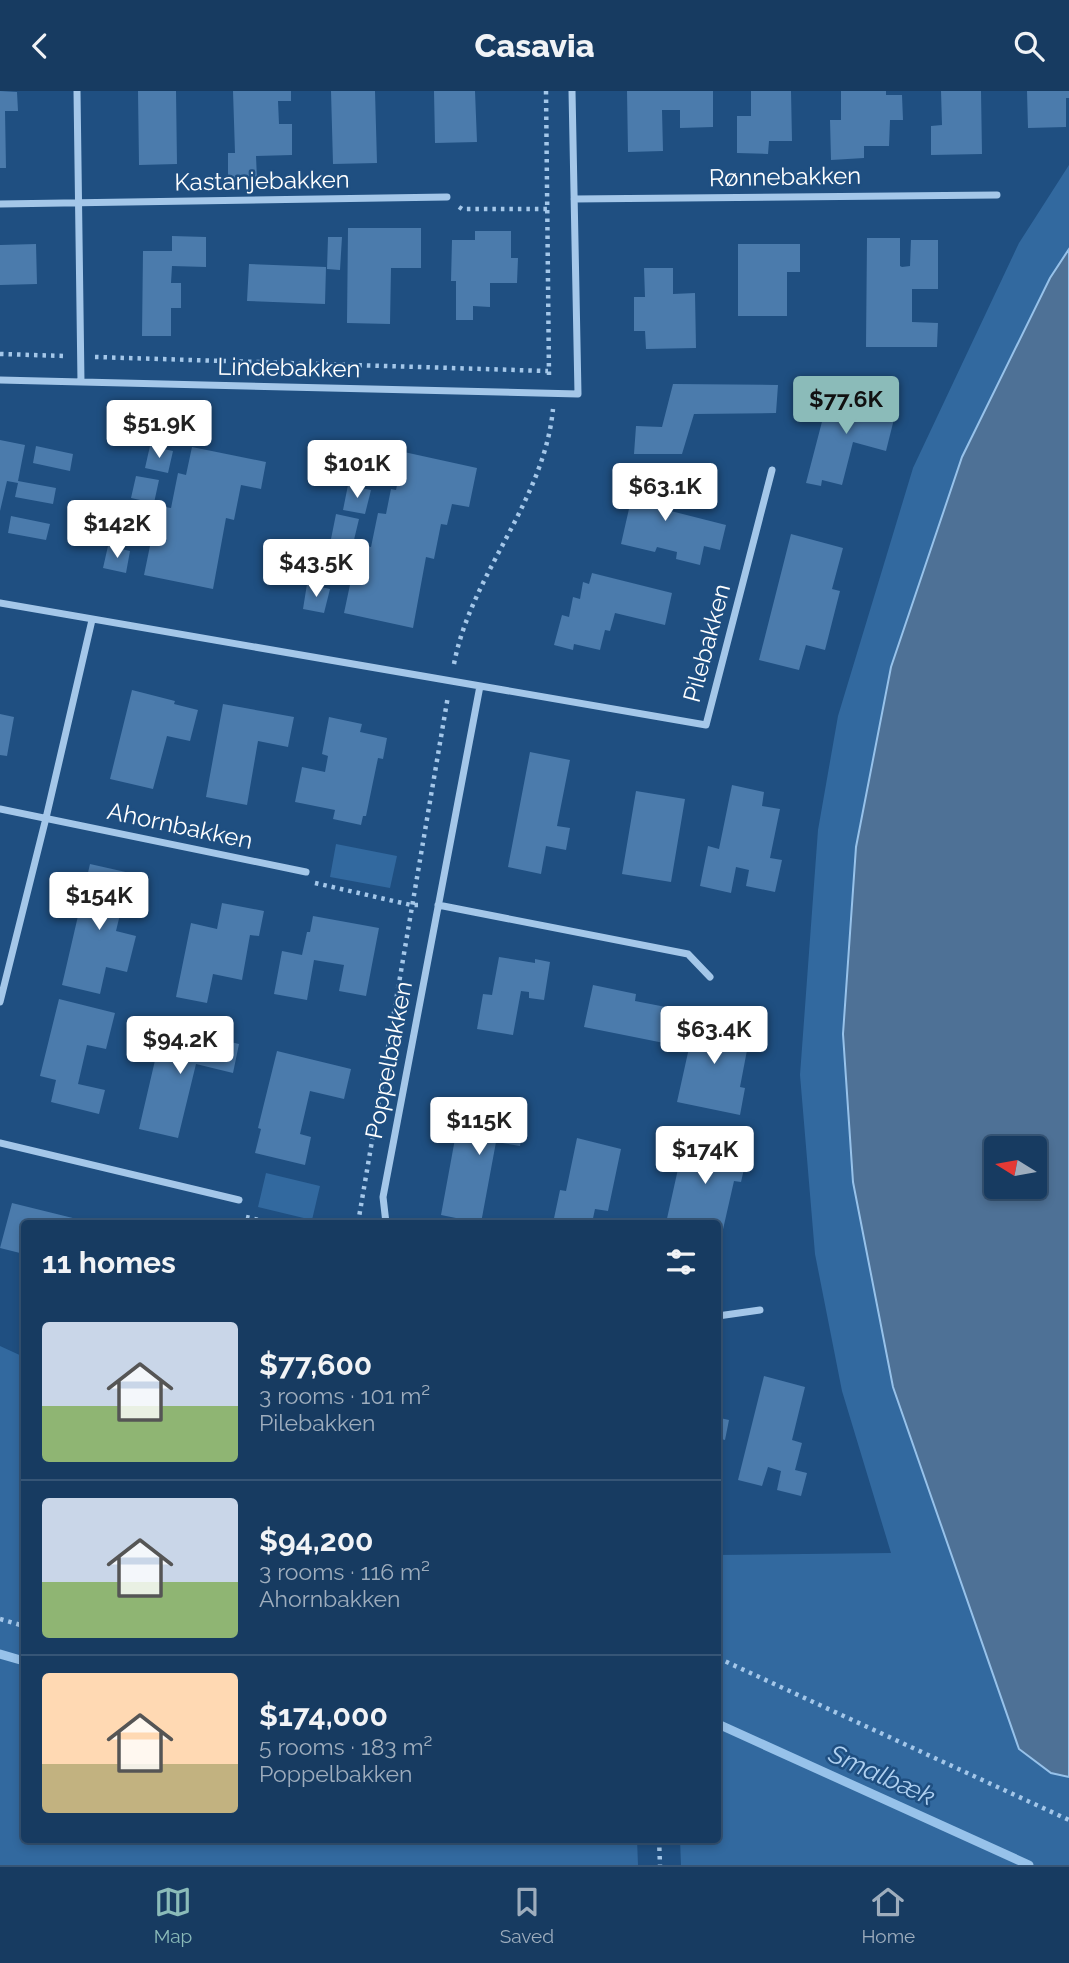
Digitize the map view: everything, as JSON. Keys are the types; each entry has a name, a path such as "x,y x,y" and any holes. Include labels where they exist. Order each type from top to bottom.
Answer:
{"street":[{"path":"77,91 81,382"},
{"path":"572,91 574,199"},
{"name":"Rønnebakken","path":"574,199 998,195"},
{"name":"Kastanjebakken","path":"0,204 447,197"},
{"name":"Lindebakken","path":"0,380 578,394 574,199"},
{"name":"Pilebakken","path":"480,687 706,725 772,470"},
{"path":"0,603 480,687"},
{"path":"0,1002 92,620"},
{"name":"Poppelbakken","path":"386,1220 383,1197 480,687"},
{"name":"Ahornbakken","path":"0,809 306,872"},
{"path":"438,905 688,954 710,977"},
{"path":"0,1143 239,1200"},
{"path":"721,1316 760,1310"}],"path":[{"path":"358,1220 460,634 535,478 553,412 549,371 546,91"},
{"path":"461,209 548,209"},
{"path":"0,354 549,371"},
{"path":"317,885 411,905 438,905"},
{"path":"246,1217 260,1220"},
{"path":"0,1619 21,1625"},
{"path":"721,1659 1069,1820"},
{"path":"659,1843 660,1865"}],"shaded area":[{"path":"1069,165 1069,249 1050,278 962,457 891,667 856,847 843,1034 853,1182 893,1388 1019,1749 1051,1773 1069,1777 1069,1865 681,1865 680,1843 721,1843 721,1555 891,1553 842,1391 815,1254 800,1075 818,830 838,716 913,468 1019,243"},
{"path":"1069,249 1069,1777 1051,1773 1019,1749 893,1387 853,1182 843,1034 856,847 891,667 962,457 1050,278"},
{"path":"336,844 397,856 390,888 330,877"},
{"path":"266,1173 320,1186 312,1220 258,1207"},
{"path":"0,1346 21,1356 21,1843 637,1843 638,1865 0,1865"}],"building":[{"path":"0,91 17,92 18,111 5,111 6,168 0,168"},
{"path":"138,91 176,91 177,164 139,165"},
{"path":"233,91 291,91 291,101 278,101 279,124 292,124 292,155 256,156 257,179 228,180 228,153 235,153"},
{"path":"331,91 375,91 377,163 333,164"},
{"path":"434,91 475,91 477,142 435,143"},
{"path":"627,91 713,91 713,127 680,128 680,110 662,110 663,151 628,152"},
{"path":"751,91 791,91 792,141 769,141 768,154 737,153 737,116 751,116"},
{"path":"841,91 886,91 886,95 902,95 903,120 890,120 889,146 864,146 864,158 831,160 830,120 841,120"},
{"path":"941,91 981,91 982,154 931,155 931,126 942,125"},
{"path":"1027,91 1069,91 1069,98 1066,98 1066,127 1028,128"},
{"path":"348,228 421,228 421,268 391,268 390,324 347,323"},
{"path":"475,231 511,231 511,258 518,258 517,283 490,283 490,307 473,306 473,320 456,320 456,281 451,281 452,240 475,240"},
{"path":"172,236 206,237 206,267 172,266 171,283 181,283 181,308 171,308 171,336 142,336 143,251 172,251"},
{"path":"328,237 342,237 340,270 327,269"},
{"path":"867,238 900,238 902,267 910,266 911,240 938,240 938,289 912,289 912,322 938,323 937,347 866,347"},
{"path":"36,244 37,284 0,285 0,245"},
{"path":"738,244 800,244 800,272 787,272 787,316 738,316"},
{"path":"249,264 326,267 325,304 247,301"},
{"path":"644,268 673,268 673,294 695,293 696,348 646,349 645,331 634,331 634,297 645,297"},
{"path":"673,384 778,385 776,413 694,414 682,454 634,454 636,426 662,427"},
{"path":"830,391 864,399 862,406 895,415 886,451 853,442 842,485 822,480 821,486 806,483"},
{"path":"0,440 25,445 18,481 56,488 53,504 15,497 18,483 7,481 0,511"},
{"path":"36,446 73,454 70,471 33,463"},
{"path":"150,446 173,451 168,473 145,468"},
{"path":"192,447 266,462 261,489 241,485 234,520 226,518 213,589 144,575 151,541 158,542 165,507 171,508 178,473 186,475"},
{"path":"404,452 477,468 469,507 452,504 447,525 441,524 434,559 426,557 413,628 344,613 351,580 358,581 365,546 371,547 378,513 386,514 391,489 396,490"},
{"path":"361,455 384,460 378,484 356,479"},
{"path":"625,474 669,485 663,509 726,525 720,550 704,546 700,565 676,559 677,552 657,547 655,552 621,544 631,500 619,497"},
{"path":"136,476 159,480 154,503 131,498"},
{"path":"348,485 371,490 365,514 343,510"},
{"path":"122,511 145,515 141,538 118,533"},
{"path":"336,514 359,519 353,544 331,539"},
{"path":"11,516 50,524 46,540 8,533"},
{"path":"791,534 843,548 832,589 840,591 825,650 806,645 799,670 759,660"},
{"path":"108,546 130,551 126,573 103,568"},
{"path":"323,549 345,554 340,579 318,574"},
{"path":"592,573 672,593 665,625 615,613 610,631 605,630 600,650 574,644 573,650 554,645 562,615 569,617 573,597 580,599 583,582 589,584"},
{"path":"307,584 330,589 324,613 303,609"},
{"path":"132,690 198,710 190,741 167,736 153,789 110,779"},
{"path":"223,704 294,717 288,747 258,741 247,805 206,797"},
{"path":"0,714 14,717 7,756 0,755"},
{"path":"329,717 362,724 360,732 387,738 383,759 378,758 366,816 363,816 361,825 333,819 335,810 295,802 302,767 325,772 328,756 322,754"},
{"path":"530,752 570,760 557,826 570,828 566,850 546,846 541,874 508,867"},
{"path":"732,785 764,792 762,806 780,809 770,858 782,860 775,892 746,886 749,870 736,867 731,893 700,886 708,846 719,849"},
{"path":"636,791 685,799 671,882 622,874"},
{"path":"90,864 130,873 116,931 136,936 127,972 106,967 100,994 62,985"},
{"path":"222,903 264,911 259,936 250,935 242,980 213,974 207,1003 176,997 191,923 217,929"},
{"path":"313,916 379,928 366,996 339,991 344,965 314,960 307,1000 274,994 282,951 302,955"},
{"path":"499,957 535,963 535,959 550,962 544,1000 529,998 529,992 521,991 513,1035 477,1029 483,994 492,995"},
{"path":"593,985 636,994 635,1001 671,1008 664,1043 584,1027"},
{"path":"59,999 115,1013 106,1049 87,1045 78,1084 105,1090 99,1114 51,1102 56,1080 40,1076"},
{"path":"691,1012 714,1017 707,1051 713,1052 720,1019 744,1024 740,1044 748,1045 740,1087 745,1088 740,1115 677,1102 689,1048 684,1047"},
{"path":"163,1026 239,1044 233,1073 196,1064 178,1138 139,1129"},
{"path":"277,1051 351,1069 344,1099 310,1091 300,1134 311,1137 305,1165 255,1153 261,1129 258,1128"},
{"path":"484,1099 527,1107 520,1146 496,1142 482,1220 441,1215 459,1117 480,1120"},
{"path":"577,1138 621,1149 608,1211 595,1209 593,1220 554,1220 560,1190 566,1191"},
{"path":"684,1142 747,1156 741,1182 734,1181 721,1238 721,1220 667,1220"},
{"path":"12,1203 81,1220 21,1220 21,1253 0,1248"},
{"path":"764,1376 805,1387 792,1440 802,1443 795,1470 807,1473 801,1496 777,1490 781,1471 768,1467 762,1486 738,1480"},
{"path":"721,1418 729,1420 725,1440 721,1439"}],"waterway":[{"name":"Smalbæk","path":"0,1654 21,1660"},
{"name":"Smalbæk","path":"721,1725 1029,1865"}]}
